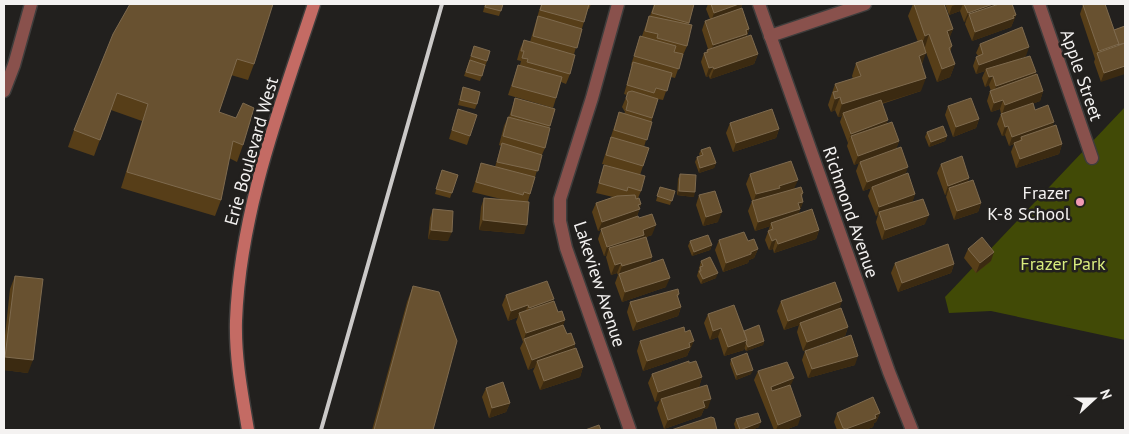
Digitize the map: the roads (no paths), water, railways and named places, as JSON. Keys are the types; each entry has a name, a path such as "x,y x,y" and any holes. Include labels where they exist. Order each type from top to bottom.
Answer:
{"main road":[{"name":"Erie Boulevard West","path":"248,430 239,381 236,322 240,262 250,204 314,4"}],"street":[{"path":"4,91 14,65 31,4"},
{"name":"Lakeview Avenue","path":"618,4 592,98 560,199 560,222 566,248 630,430"},
{"name":"Richmond Avenue","path":"759,4 889,372 912,430"},
{"path":"770,36 865,4"},
{"name":"Apple Street","path":"1039,4 1092,158"}],"railway":[{"path":"321,430 442,4"}],"place":[{"name":"Frazer K-8 School","path":"1080,202"}],"park label":[{"name":"Frazer Park","path":"1063,263"}]}
